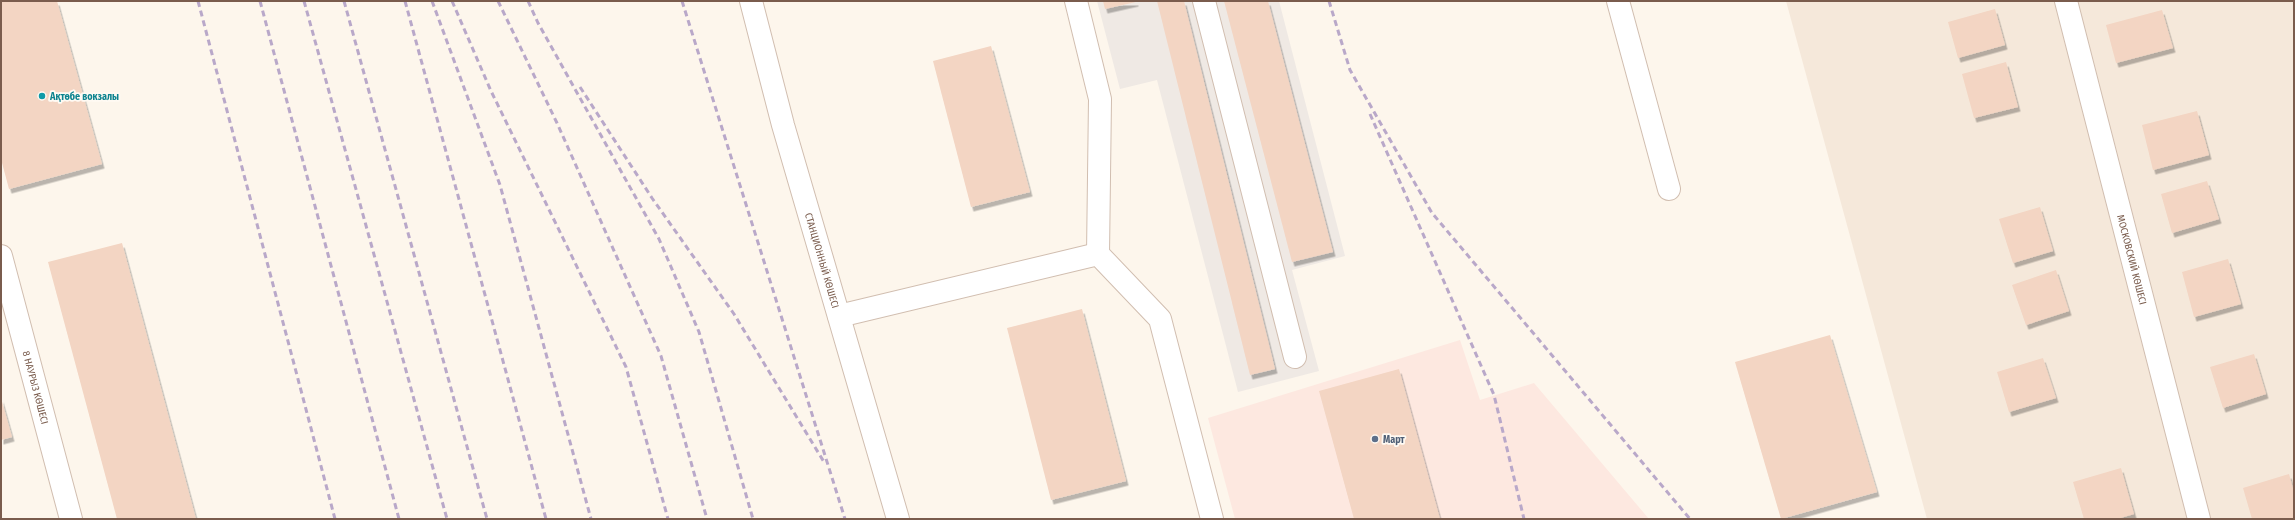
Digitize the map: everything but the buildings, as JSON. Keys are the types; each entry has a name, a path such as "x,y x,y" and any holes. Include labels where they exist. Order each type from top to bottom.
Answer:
{"street":[{"name":"СТАНЦИОННЫЙ КӨШЕСІ","path":"751,1 783,125 898,519"},
{"path":"1076,1 1100,99 1098,254 1160,319 1212,519"},
{"path":"1204,1 1295,357"},
{"path":"1618,1 1669,189"},
{"name":"МОСКОВСКИЙ КӨШЕСІ","path":"2066,1 2199,519"},
{"path":"839,316 1098,254"},
{"name":"8 НАУРЫЗ КӨШЕСІ","path":"1,256 71,519"}],"shaded area":[{"path":"1097,1 1279,1 1345,256 1292,270 1319,371 1238,392 1157,80 1120,89"},
{"path":"1786,1 2294,1 2294,519 1927,519"},
{"path":"1460,340 1480,400 1534,383 1649,519 1235,519 1208,418"}],"railway":[{"path":"198,1 335,519"},
{"path":"260,1 399,519"},
{"path":"304,1 447,519"},
{"path":"344,1 487,519"},
{"path":"405,1 546,519"},
{"path":"432,1 500,185 591,519"},
{"path":"452,1 491,91 626,367 668,519"},
{"path":"498,1 557,123 661,356 707,519"},
{"path":"528,1 538,23 659,239 699,332 753,519"},
{"path":"682,1 845,519"},
{"path":"1329,1 1350,70 1432,213 1690,519"},
{"path":"580,87 652,198 734,314 824,462"},
{"path":"1370,114 1494,395 1524,519"}],"place":[{"name":"Ақтөбе вокзалы","path":"42,96"},
{"name":"Март","path":"1375,439"}]}
